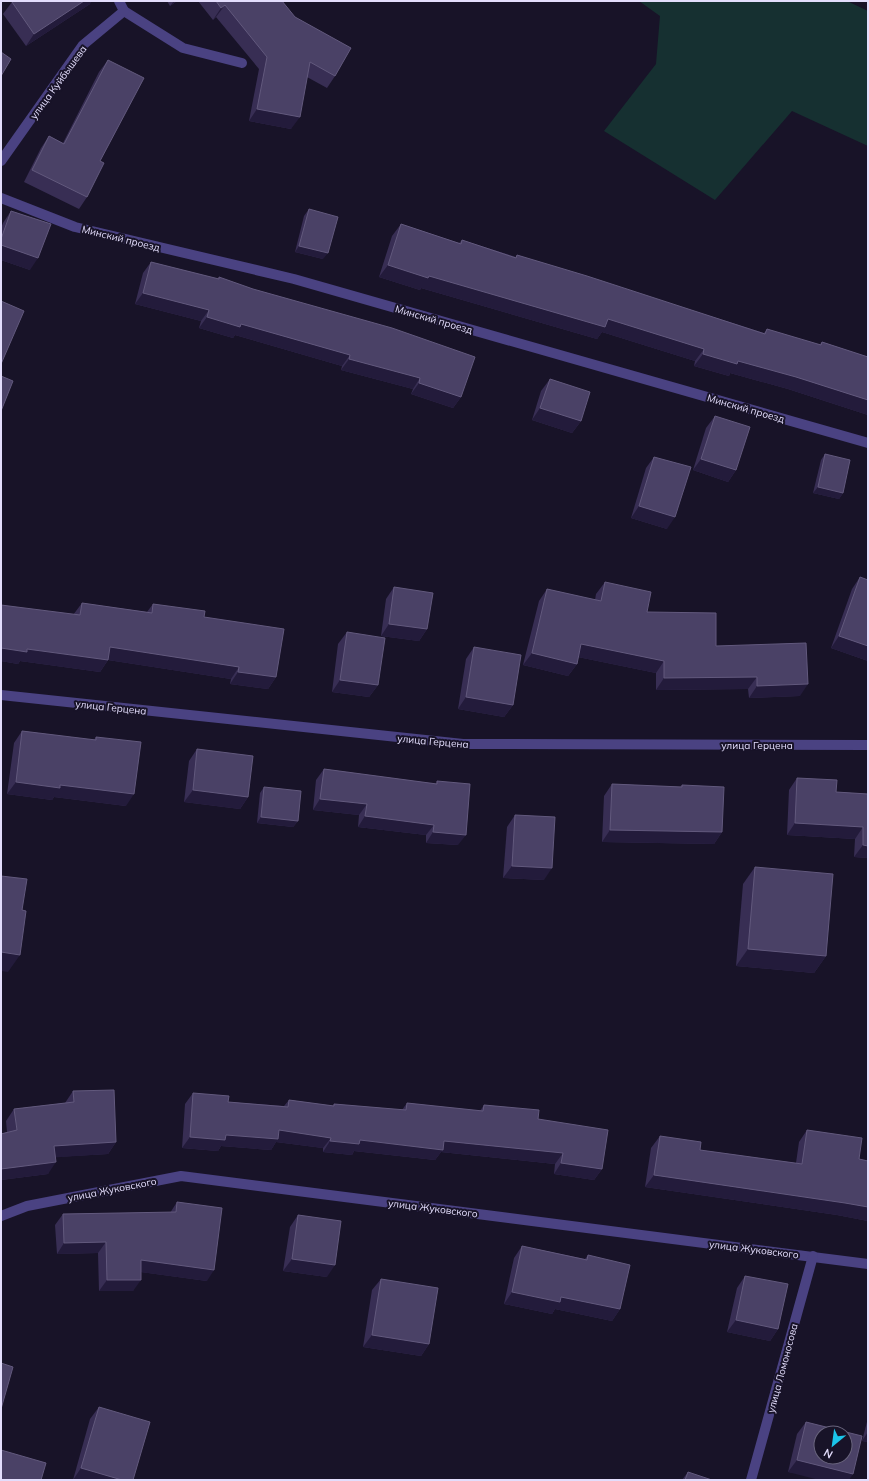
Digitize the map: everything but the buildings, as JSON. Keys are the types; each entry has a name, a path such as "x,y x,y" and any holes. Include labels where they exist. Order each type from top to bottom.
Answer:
{"street":[{"path":"119,1 124,11 183,48 242,64"},
{"name":"улица Куйбышева","path":"1,161 83,45 124,11"},
{"name":"Минский проезд","path":"1,198 75,227 294,279 868,443"},
{"name":"улица Герцена","path":"1,695 463,744 868,745"},
{"name":"улица Жуковского","path":"1,1216 27,1206 181,1176 868,1264"},
{"name":"улица Ломоносова","path":"751,1480 813,1256"}],"green space":[{"path":"639,1 847,1 868,11 868,146 792,111 715,200 604,131 656,64 660,16"}]}
